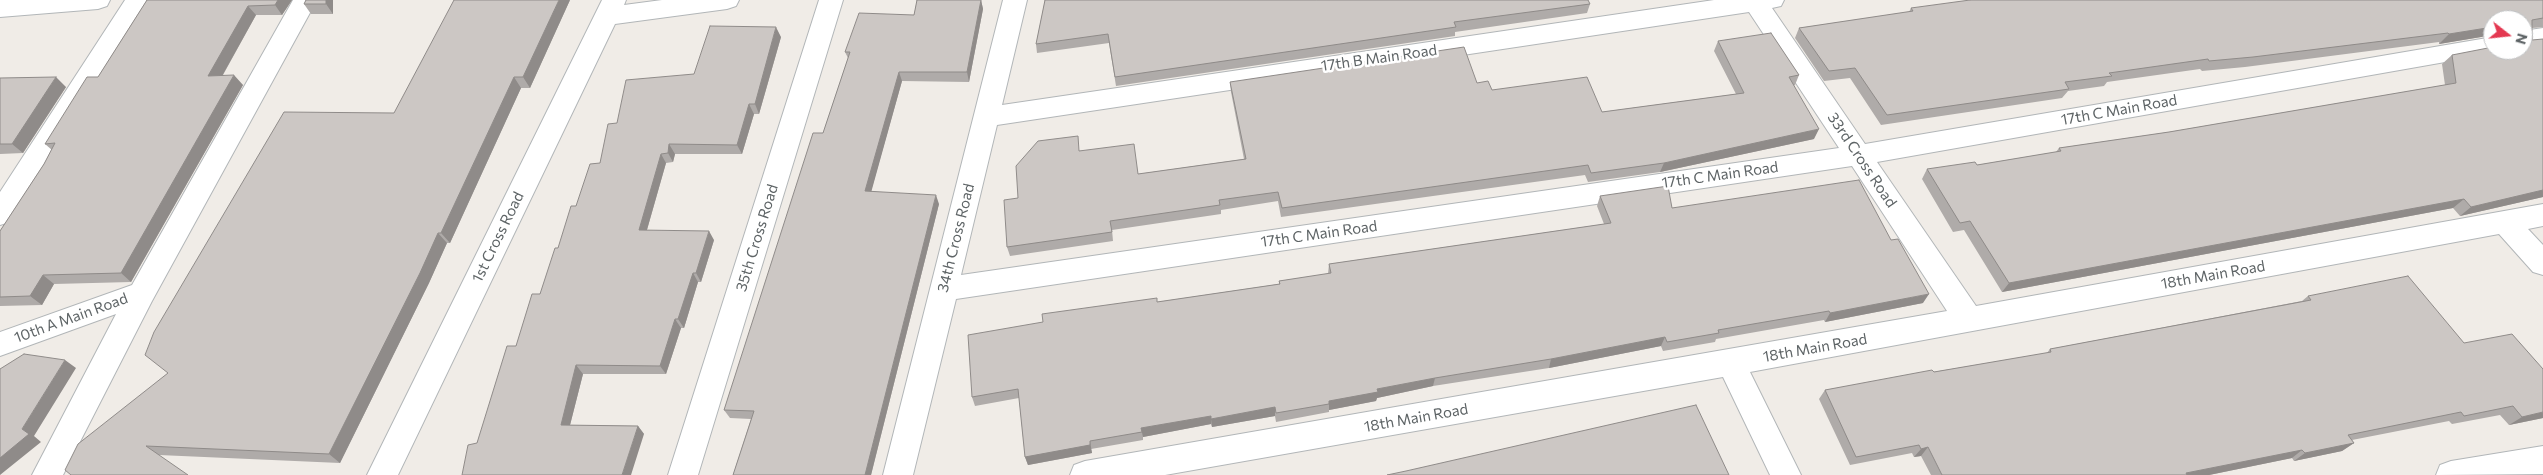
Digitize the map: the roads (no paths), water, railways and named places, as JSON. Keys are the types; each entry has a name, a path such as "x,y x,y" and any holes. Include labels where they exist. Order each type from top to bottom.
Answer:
{"street":[{"path":"0,8 98,0"},
{"path":"0,214 137,0"},
{"path":"47,475 142,293 305,0"},
{"path":"610,8 727,0"},
{"name":"35th Cross Road","path":"682,475 831,0"},
{"name":"34th Cross Road","path":"898,475 1015,0"},
{"name":"17th B Main Road","path":"986,117 1761,1"},
{"name":"33rd Cross Road","path":"1761,1 1859,155 1969,320"},
{"name":"1st Cross Road","path":"382,475 610,8"},
{"name":"17th C Main Road","path":"944,289 1859,155 2483,48"},
{"name":"18th Main Road","path":"1085,475 1730,364 2543,215"},
{"path":"2505,222 2543,264"},
{"name":"10th A Main Road","path":"0,344 142,293"},
{"path":"1730,364 1786,475"},
{"path":"2467,474 2543,460"}]}
